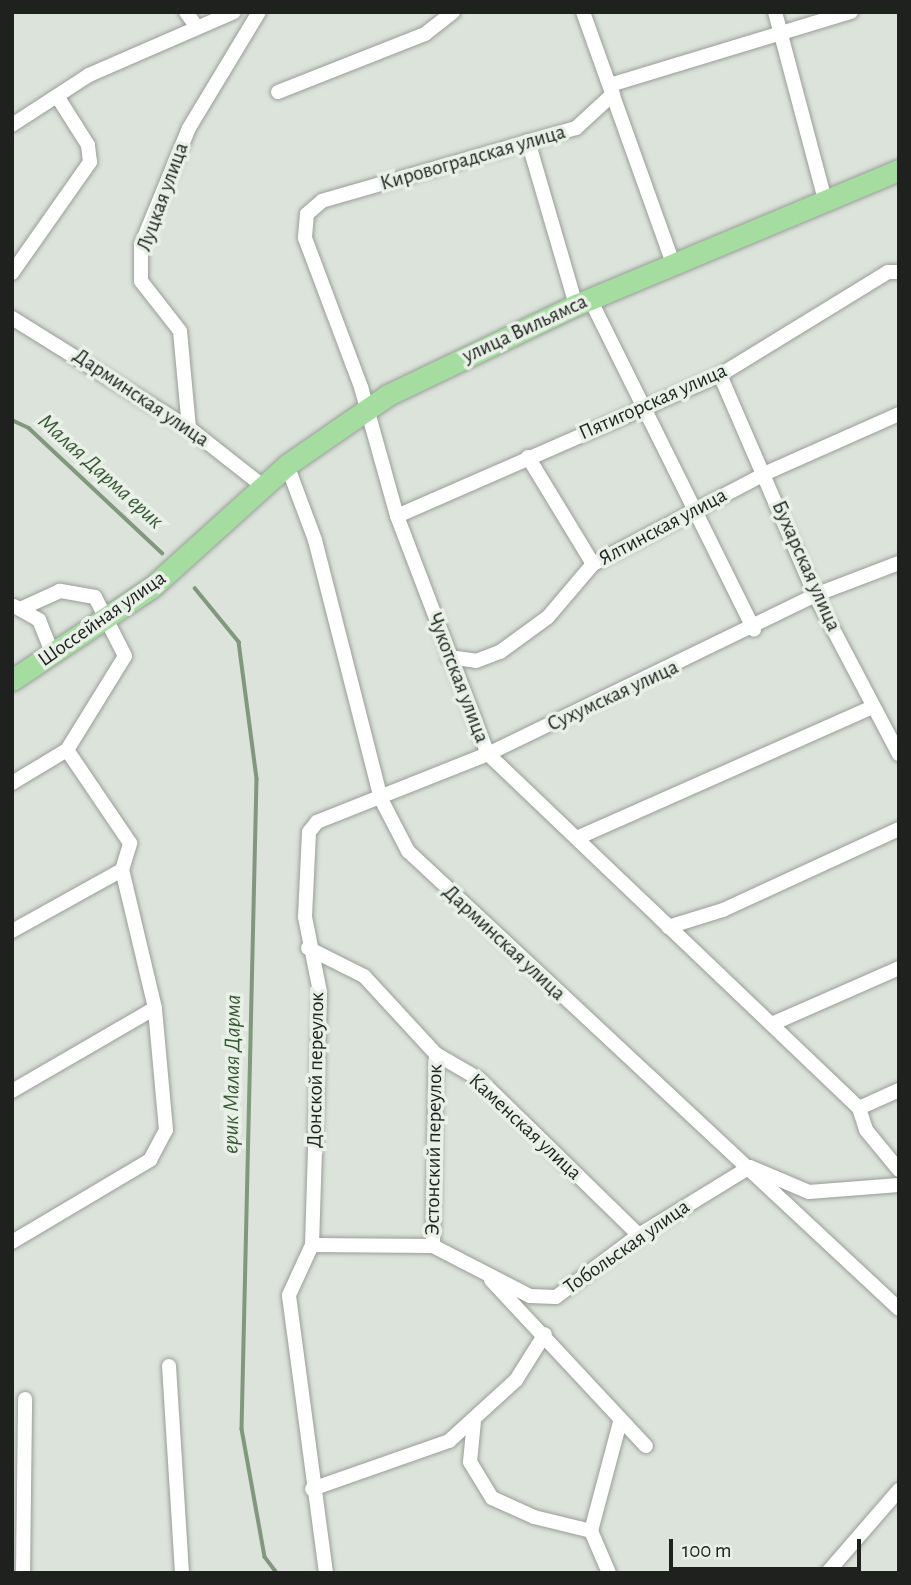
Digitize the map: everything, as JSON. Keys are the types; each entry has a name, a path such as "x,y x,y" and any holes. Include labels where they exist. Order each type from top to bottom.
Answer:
{"main road":[{"name":"улица Вильямса","path":"191,556 287,465 366,408 583,302 899,170"},
{"name":"Шоссейная улица","path":"12,680 109,616 191,556"}],"street":[{"path":"186,12 197,27"},
{"path":"12,125 57,96 197,27 234,12"},
{"name":"Луцкая улица","path":"189,429 180,331 141,281 141,244 189,128 259,12"},
{"path":"278,92 425,34 453,12"},
{"path":"583,12 673,263"},
{"path":"775,12 825,200"},
{"path":"611,90 851,12"},
{"name":"Кировоградская улица","path":"321,201 586,123 611,90"},
{"path":"12,273 90,163 88,145 57,96"},
{"path":"528,141 583,302 699,508 754,629"},
{"name":"Чукотская улица","path":"321,201 307,214 305,238 366,408 397,516 488,754 668,927 774,1023 859,1108"},
{"name":"Пятигорская улица","path":"397,516 720,375 898,271"},
{"name":"Дарминская улица","path":"12,318 189,429 264,487"},
{"name":"Бухарская улица","path":"720,375 766,473 815,595 899,754"},
{"name":"Ялтинская улица","path":"449,657 483,660 519,640 593,564 766,473 899,414"},
{"path":"528,457 593,564"},
{"name":"Дарминская улица","path":"287,465 315,540 381,799 408,851 466,909 750,1167 899,1309"},
{"name":"Сухумская улица","path":"323,820 488,754 754,629 815,595 899,563"},
{"path":"12,783 67,750 123,663 123,647 109,616 95,597 70,590 16,607"},
{"path":"16,607 39,620 53,654"},
{"path":"578,838 872,707"},
{"path":"12,1242 157,1154 166,1130 155,1008 122,870 128,837 67,750"},
{"name":"Донской переулок","path":"312,1245 320,992 309,948 307,838 323,820"},
{"path":"668,927 723,910 899,829"},
{"path":"12,931 122,870"},
{"name":"Каменская улица","path":"309,948 364,976 436,1054 479,1079 639,1235"},
{"path":"774,1023 899,968"},
{"path":"12,1091 155,1008"},
{"name":"Эстонский переулок","path":"433,1246 436,1054"},
{"path":"899,1090 859,1108 866,1130 899,1170"},
{"path":"750,1167 809,1192 899,1185"},
{"name":"Тобольская улица","path":"312,1245 433,1246 490,1279 530,1296 556,1297 639,1235 750,1167"},
{"path":"312,1245 289,1295 312,1489 327,1573"},
{"path":"490,1279 545,1334 620,1422 646,1446"},
{"path":"312,1489 449,1441 516,1380 545,1334"},
{"path":"169,1366 182,1573"},
{"path":"23,1573 25,1399"},
{"path":"474,1421 470,1462 492,1498 591,1531"},
{"path":"610,1573 591,1531 620,1422"},
{"path":"827,1573 899,1490"}],"waterway":[{"name":"Малая Дарма ерик","path":"12,420 29,428 162,553"},
{"name":"ерик Малая Дарма","path":"195,588 239,642 257,779 242,1429 265,1557 277,1573"}]}
